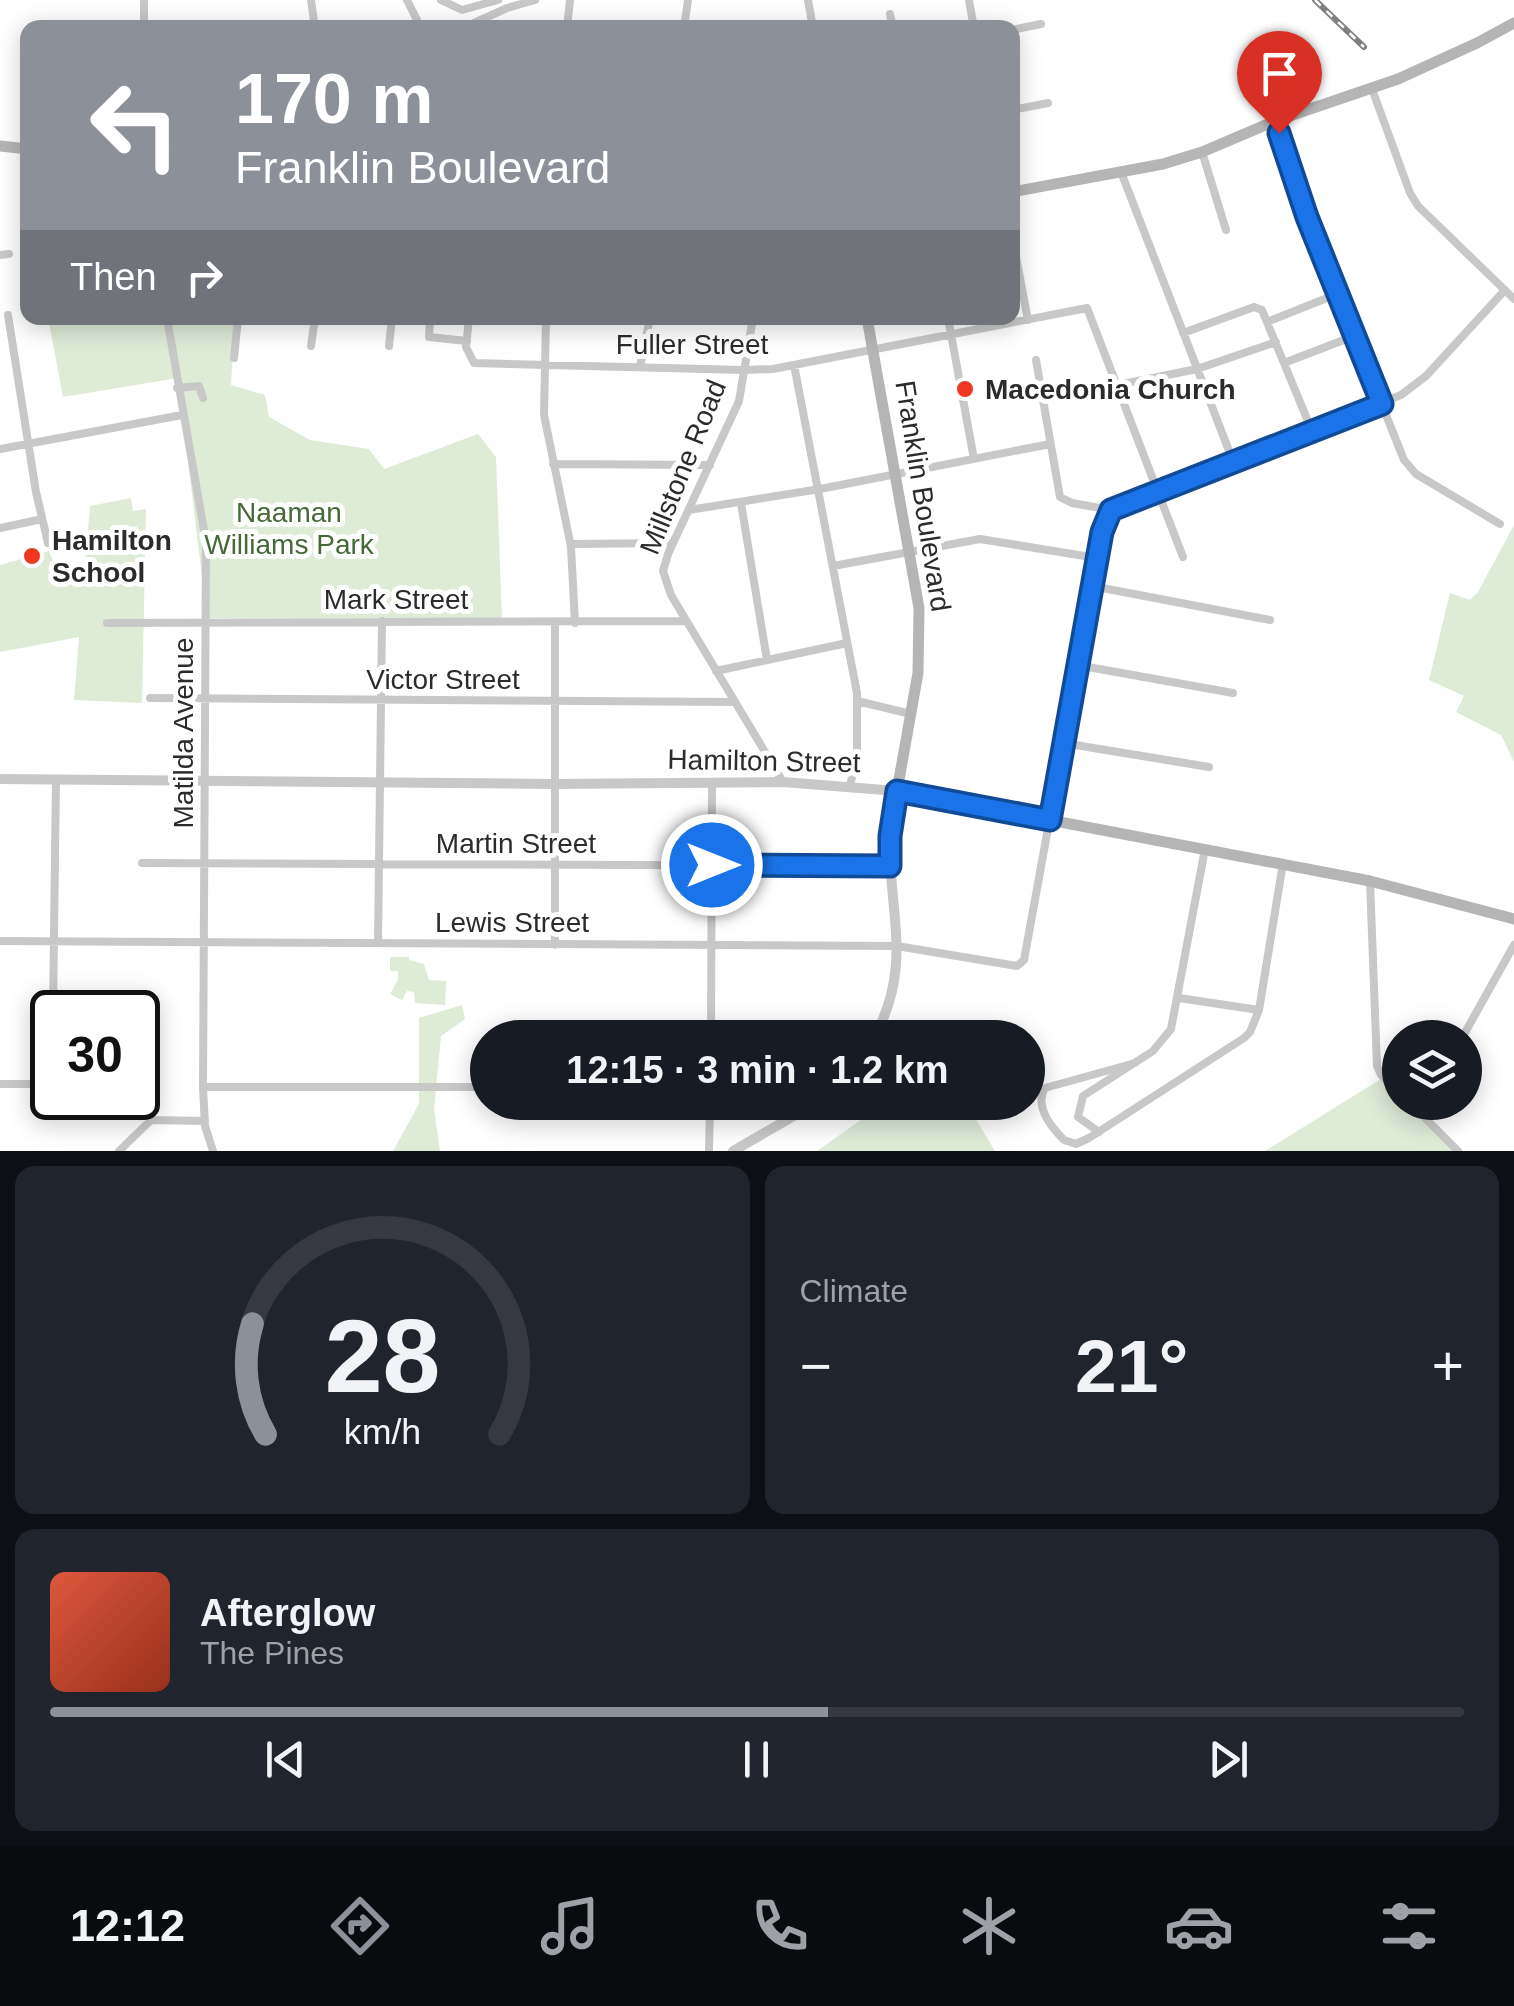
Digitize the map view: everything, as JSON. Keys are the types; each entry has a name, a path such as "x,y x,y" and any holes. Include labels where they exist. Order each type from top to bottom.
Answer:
{"main road":[{"path":"1020,191 1164,164 1202,152 1372,89 1474,45 1514,23"},
{"name":"Franklin Boulevard","path":"868,325 919,608 920,650 897,791"},
{"name":"Hamilton Street","path":"897,791 1370,881 1514,918"}],"street":[{"path":"313,2 327,0"},
{"path":"441,0 462,10 498,0"},
{"path":"481,20 536,0"},
{"path":"890,14 891,20"},
{"path":"1020,28 1041,24"},
{"path":"1372,89 1407,187 1418,206 1514,299"},
{"path":"1020,108 1048,103"},
{"path":"1276,122 1337,294 1404,460 1416,474 1500,524"},
{"path":"1202,152 1226,230"},
{"path":"1122,172 1233,462"},
{"path":"1020,278 1028,320"},
{"path":"1036,360 1060,497 1111,510 1411,390 1505,290"},
{"path":"1267,322 1337,294"},
{"path":"1182,334 1254,307 1262,310 1312,431"},
{"name":"Fuller Street","path":"1020,322 1087,308 1118,384"},
{"path":"8,315 48,542"},
{"name":"Matilda Avenue","path":"168,325 203,517 203,1087 204,1120 213,1151"},
{"path":"234,358 237,325"},
{"path":"311,346 313,325"},
{"path":"389,346 391,325"},
{"path":"430,325 429,336 466,341 468,325"},
{"path":"546,325 544,416 570,544 576,623"},
{"path":"640,367 649,325"},
{"name":"Millstone Road","path":"752,325 738,400 664,572 671,595 783,782"},
{"path":"949,325 974,459"},
{"name":"Fuller Street","path":"466,341 472,362 744,370 794,365 1004,325"},
{"path":"1284,363 1354,336"},
{"path":"1044,400 1197,369 1276,342"},
{"path":"794,365 857,701 857,755 850,786"},
{"path":"1118,384 1183,557"},
{"path":"177,388 199,386 203,398"},
{"path":"0,449 182,415"},
{"path":"688,510 820,489 1050,444"},
{"path":"553,464 710,465"},
{"path":"740,503 767,660"},
{"path":"1050,820 1097,558 1111,510"},
{"path":"0,528 42,518"},
{"path":"833,566 991,540 1097,558"},
{"path":"570,544 673,544"},
{"path":"1092,586 1270,620"},
{"path":"378,943 382,621"},
{"name":"Mark Street","path":"106,623 686,621"},
{"path":"555,623 556,945"},
{"path":"716,671 847,643"},
{"path":"1077,665 1233,693"},
{"name":"Victor Street","path":"150,698 736,702"},
{"path":"857,701 911,714"},
{"path":"1063,743 1209,767"},
{"name":"Hamilton Street","path":"0,780 783,782 897,791"},
{"path":"53,990 56,780"},
{"path":"711,1020 712,784"},
{"name":"Franklin Boulevard","path":"882,1020 890,1002 898,946 890,866 897,791"},
{"name":"Lewis Street","path":"0,941 898,946 1008,967 1022,963 1050,820"},
{"path":"1099,1132 1078,1117 1082,1096 1153,1051 1171,1029 1205,849"},
{"name":"Martin Street","path":"142,863 890,866"},
{"path":"1135,1063 1045,1088 1040,1096 1041,1107 1064,1140 1076,1144 1099,1132 1244,1038 1259,1010 1283,864"},
{"path":"1370,881 1376,1059 1382,1077"},
{"path":"1472,1020 1514,944"},
{"path":"1179,998 1259,1010"},
{"path":"0,1084 30,1084"},
{"path":"203,1087 470,1087"},
{"path":"119,1151 151,1120"},
{"path":"160,1120 204,1120"},
{"path":"710,1120 710,1151"},
{"path":"733,1151 787,1120"},
{"path":"1427,1120 1458,1151"}],"green space":[{"name":"Naaman Williams Park","path":"49,325 235,325 231,385 265,395 269,417 310,440 369,449 384,469 478,434 496,457 502,620 207,618 178,378 63,397"},
{"path":"131,498 133,511 146,509 142,703 74,700 79,637 0,652 0,565 49,551 58,575 85,567 90,506"},
{"path":"1514,525 1514,762 1501,735 1456,712 1464,696 1429,680 1450,593 1470,600 1478,592"},
{"path":"390,957 409,957 424,964 429,980 446,981 445,1005 415,1003 414,992 407,991 402,1000 390,994 398,971 390,971"},
{"path":"462,1005 465,1019 441,1036 434,1109 440,1151 393,1151 419,1104 419,1018"},
{"path":"1382,1078 1382,1120 1428,1120 1460,1151 1265,1151"},
{"path":"861,1120 976,1120 995,1151 817,1151"}],"railway":[{"path":"1315,0 1364,47"}],"place":[{"name":"Macedonia Church","path":"965,389"},
{"name":"Hamilton School","path":"32,556"}],"route":[{"path":"712,865 890,866 891,823 897,791 1050,820 1102,532 1111,510 1382,404 1307,217 1279,133"}]}
